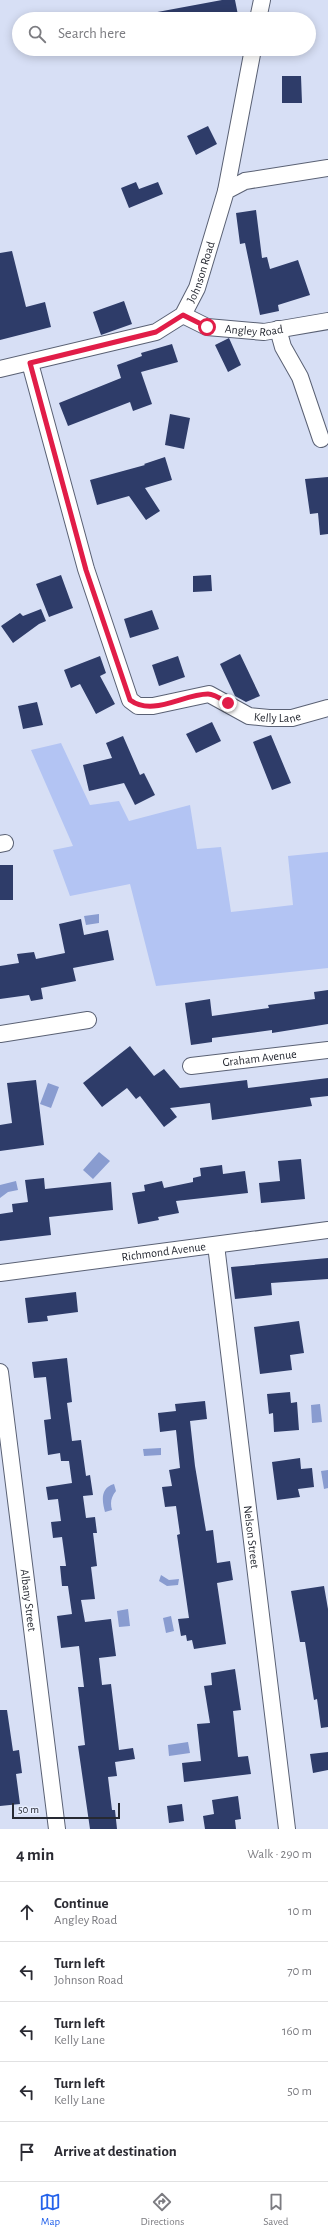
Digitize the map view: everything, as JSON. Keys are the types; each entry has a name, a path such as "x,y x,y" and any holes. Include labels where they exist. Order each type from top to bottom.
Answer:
{"street":[{"path":"259,12 262,0"},
{"name":"Johnson Road","path":"0,369 156,332 183,315 197,288 226,191 252,56"},
{"path":"226,191 245,181 328,168"},
{"name":"Angley Road","path":"183,315 207,327 264,332 328,321"},
{"path":"278,329 283,347 302,384 321,439"},
{"name":"Kelly Lane","path":"30,363 86,570 130,700 138,706 153,706 209,694 249,716 269,718 292,718 328,708"},
{"path":"0,1034 88,1020"},
{"name":"Graham Avenue","path":"191,1066 328,1050"},
{"name":"Richmond Avenue","path":"0,1273 328,1230"},
{"name":"Nelson Street","path":"216,1245 287,1829"},
{"name":"Albany Street","path":"0,1372 57,1829"}],"shaded area":[{"path":"61,743 90,805 119,801 129,821 190,805 197,849 221,847 231,912 293,905 288,856 328,852 328,968 156,986 130,884 70,896 53,850 73,846 31,750"},
{"path":"99,914 99,923 86,925 84,916"},
{"path":"48,1083 59,1087 51,1108 40,1104"},
{"path":"99,1152 110,1161 93,1179 83,1170"},
{"path":"16,1181 18,1190 8,1192 0,1198 0,1185"},
{"path":"320,1404 322,1422 312,1423 311,1405"},
{"path":"161,1448 161,1455 144,1456 143,1449"},
{"path":"328,1470 328,1488 324,1489 321,1471"},
{"path":"114,1484 116,1491 111,1500 112,1510 105,1512 103,1495 109,1486"},
{"path":"161,1575 169,1580 179,1579 178,1585 167,1586 159,1581"},
{"path":"128,1609 130,1626 119,1627 117,1611"},
{"path":"171,1616 174,1631 166,1633 163,1618"},
{"path":"188,1742 190,1753 169,1756 168,1745"}],"building":[{"path":"222,0 235,0 237,12 157,12"},
{"path":"282,76 301,76 302,103 282,103"},
{"path":"208,126 217,144 196,155 187,136"},
{"path":"136,182 139,189 158,182 163,194 129,208 121,188"},
{"path":"256,210 262,258 267,257 270,269 298,260 310,295 278,305 279,311 260,315 245,243 240,244 236,213"},
{"path":"12,251 26,307 45,302 51,327 0,340 0,253"},
{"path":"124,301 132,324 101,335 93,312"},
{"path":"229,338 241,365 228,372 215,345"},
{"path":"172,344 178,362 141,372 152,404 133,411 130,402 68,426 59,403 121,378 117,365 142,356 141,353"},
{"path":"170,414 190,418 184,449 165,445"},
{"path":"165,457 172,480 145,488 160,511 146,520 129,496 97,505 90,480 145,465 144,464"},
{"path":"328,477 328,534 320,535 318,513 310,514 305,479"},
{"path":"61,575 73,608 49,617 36,584"},
{"path":"211,575 212,591 193,592 193,576"},
{"path":"41,609 46,621 39,624 13,643 1,626 20,613 23,616"},
{"path":"152,610 159,629 130,638 124,619"},
{"path":"240,654 260,696 246,702 235,696 220,664"},
{"path":"100,656 106,673 100,676 115,704 96,714 80,684 71,688 64,670"},
{"path":"178,656 185,677 159,686 152,665"},
{"path":"37,702 43,725 23,729 18,706"},
{"path":"212,722 221,741 196,753 186,734"},
{"path":"271,735 291,783 272,790 253,742"},
{"path":"123,736 140,775 144,773 155,795 135,805 124,783 89,791 83,765 112,758 106,743"},
{"path":"0,865 13,865 13,900 0,900"},
{"path":"81,919 84,935 108,930 114,960 73,968 76,981 41,988 43,999 31,1001 29,995 0,999 0,966 19,963 17,954 34,952 36,959 65,953 59,924"},
{"path":"328,990 328,1024 272,1033 272,1030 212,1038 212,1042 191,1045 185,1003 210,999 212,1016 269,1008 268,1005 315,999 314,992"},
{"path":"130,1046 154,1076 164,1069 180,1088 247,1080 248,1088 328,1078 328,1096 310,1098 312,1106 212,1120 210,1103 170,1108 177,1117 164,1127 140,1096 136,1099 127,1088 102,1107 83,1083"},
{"path":"36,1080 44,1145 0,1151 0,1125 12,1123 7,1083"},
{"path":"301,1159 305,1199 261,1203 259,1183 280,1181 278,1161"},
{"path":"222,1165 223,1174 245,1171 248,1193 176,1201 179,1213 158,1217 159,1220 138,1224 132,1193 145,1191 144,1185 162,1181 164,1188 193,1182 193,1178 201,1176 200,1168"},
{"path":"44,1178 45,1189 111,1182 113,1210 49,1217 51,1235 0,1241 0,1214 13,1212 12,1204 28,1202 25,1180"},
{"path":"328,1258 328,1279 271,1283 272,1295 235,1299 231,1267"},
{"path":"76,1292 78,1312 47,1316 48,1321 28,1323 25,1298"},
{"path":"299,1321 304,1353 290,1355 292,1370 260,1374 254,1327"},
{"path":"67,1358 72,1402 67,1403 72,1441 81,1440 86,1476 90,1475 93,1495 83,1496 86,1518 95,1517 97,1533 93,1533 97,1566 91,1567 95,1599 81,1600 85,1622 111,1619 116,1656 99,1658 102,1685 111,1684 119,1750 133,1748 135,1759 115,1762 117,1776 108,1777 112,1810 115,1810 117,1829 90,1829 78,1746 85,1745 78,1687 84,1687 79,1646 61,1648 57,1616 72,1614 68,1586 62,1586 60,1566 66,1566 62,1537 53,1538 51,1522 61,1521 58,1499 48,1500 46,1487 72,1483 69,1461 61,1461 60,1453 48,1455 44,1420 51,1419 46,1377 34,1378 32,1362"},
{"path":"290,1392 291,1403 297,1402 299,1430 274,1432 273,1413 269,1414 267,1394"},
{"path":"205,1401 207,1419 190,1421 195,1466 206,1531 213,1530 217,1563 230,1561 233,1580 217,1583 226,1644 194,1649 192,1640 187,1641 186,1635 181,1636 178,1619 189,1618 177,1535 180,1534 176,1506 165,1507 162,1487 172,1486 169,1470 180,1468 176,1430 160,1432 158,1413 176,1411 175,1404"},
{"path":"300,1458 301,1469 312,1468 314,1487 298,1489 300,1497 277,1500 272,1462"},
{"path":"324,1586 328,1609 328,1727 321,1728 317,1699 314,1700 305,1642 300,1642 291,1591"},
{"path":"235,1669 241,1710 233,1711 238,1757 248,1756 251,1774 184,1782 182,1763 201,1761 197,1724 210,1723 204,1686 212,1685 211,1673"},
{"path":"0,1710 7,1710 13,1751 19,1750 22,1773 16,1774 20,1804 0,1806"},
{"path":"328,1752 328,1770 313,1773 310,1754"},
{"path":"238,1796 241,1819 235,1820 236,1829 205,1829 203,1816 214,1814 212,1800"},
{"path":"182,1804 184,1821 169,1823 167,1806"}],"route":[{"path":"207,327 183,315 156,332 30,363 86,570 130,700 138,706 153,706 209,694 228,703"}]}
